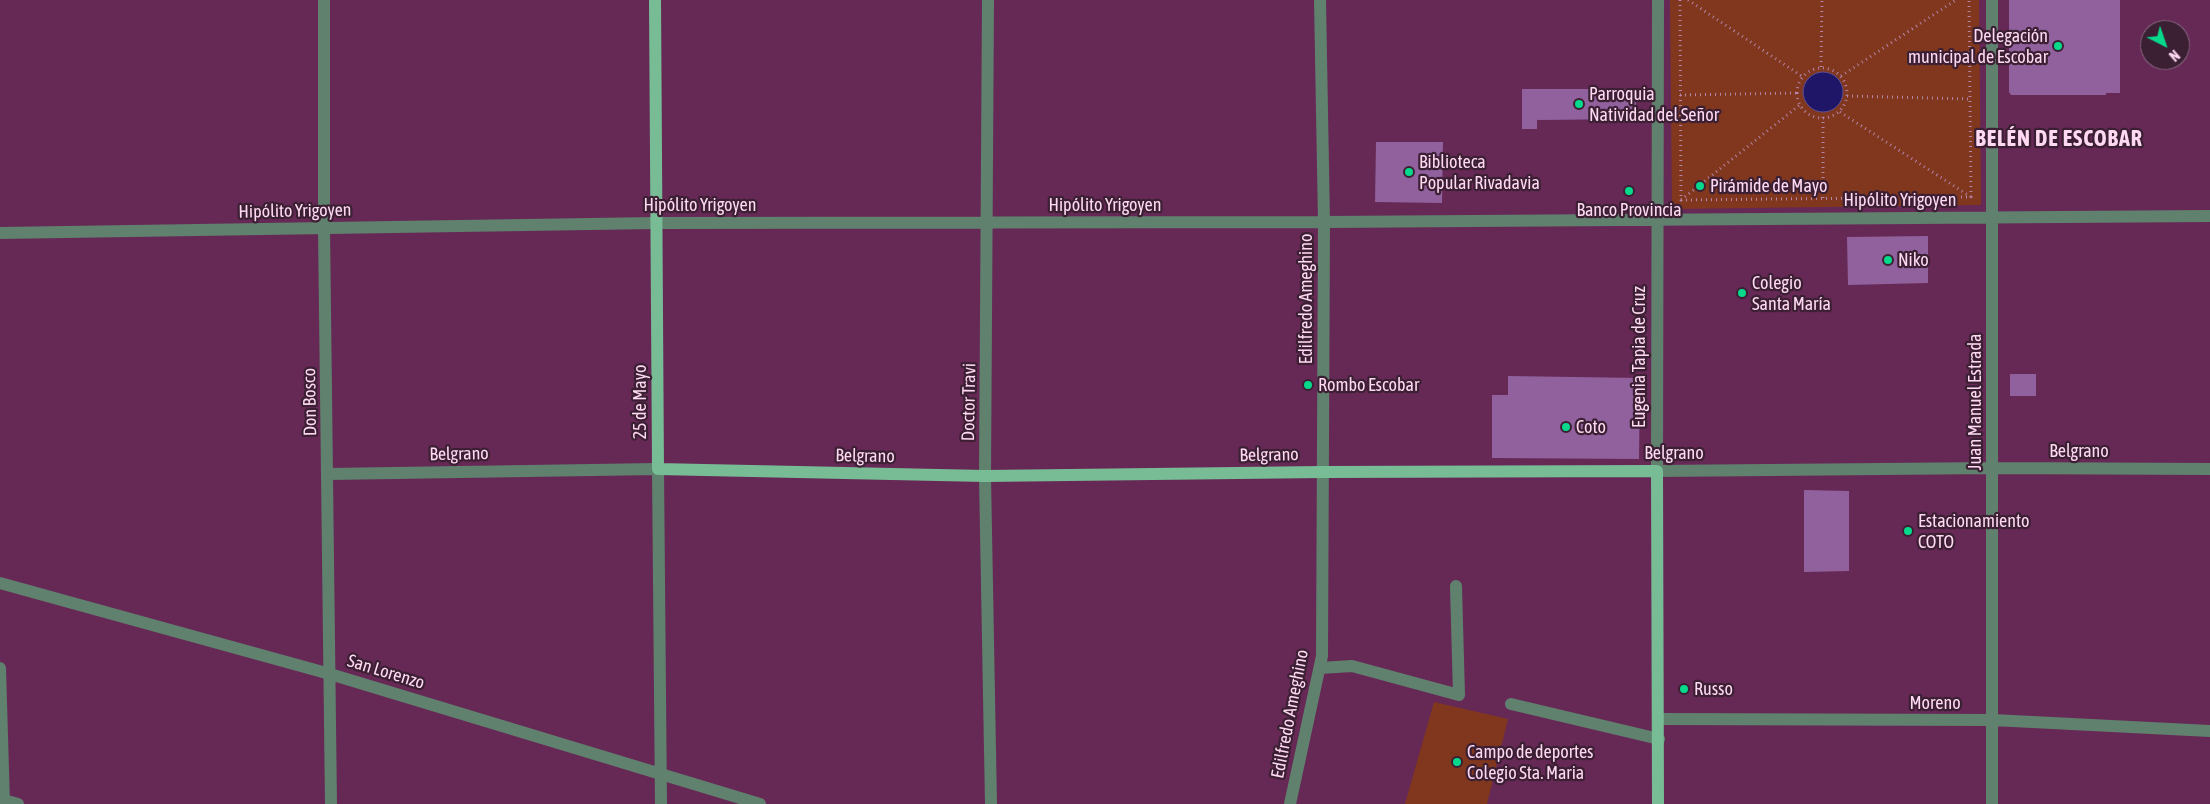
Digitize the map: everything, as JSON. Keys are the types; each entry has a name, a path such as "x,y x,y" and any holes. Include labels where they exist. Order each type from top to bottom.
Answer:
{"main road":[{"name":"25 de Mayo","path":"654,0 658,469"},
{"name":"Belgrano","path":"658,469 985,476 1657,470"},
{"name":"Eugenia Tapia de Cruz","path":"1657,470 1658,804"}],"street":[{"name":"Don Bosco","path":"324,0 324,228 331,804"},
{"name":"Doctor Travi","path":"988,0 985,476 991,804"},
{"name":"Edilfredo Ameghino","path":"1290,804 1320,668 1324,222 1320,0"},
{"name":"Eugenia Tapia de Cruz","path":"1657,470 1658,0"},
{"name":"Juan Manuel Estrada","path":"1992,0 1992,804"},
{"name":"Hipólito Yrigoyen","path":"0,233 656,222 1324,222 2210,216"},
{"name":"Belgrano","path":"328,474 658,469"},
{"name":"25 de Mayo","path":"658,469 661,804"},
{"name":"Belgrano","path":"1657,470 2210,469"},
{"name":"San Lorenzo","path":"0,583 330,674 760,804"},
{"path":"1320,668 1352,666 1459,694 1456,586"},
{"path":"0,668 3,801 18,804"},
{"path":"1511,704 1659,739"},
{"name":"Moreno","path":"1659,719 1993,720 2210,731"}],"path":[{"path":"1680,0 1681,200"},
{"path":"1688,0 1803,77"},
{"path":"1821,67 1822,0"},
{"path":"1841,76 1956,0"},
{"path":"1969,0 1971,197"},
{"path":"1821,67 1833,70 1841,76 1846,86 1847,96 1840,112 1831,117 1813,116 1801,104 1797,93 1798,85 1803,77 1809,71 1821,67"},
{"path":"1680,95 1797,93"},
{"path":"1847,96 1971,99"},
{"path":"1681,200 1801,104"},
{"path":"1840,112 1971,197"},
{"path":"1823,117 1824,198"},
{"path":"1681,200 1971,197"}],"shaded area":[{"path":"1670,0 1979,0 1981,205 1672,209"},
{"path":"1827,72 1834,75 1840,81 1843,92 1842,100 1834,109 1827,112 1819,112 1812,109 1804,100 1803,88 1806,81 1815,73"},
{"name":"Campo de deportes Colegio Sta. Maria","path":"1434,702 1508,719 1487,804 1405,804"}],"building":[{"name":"Delegación municipal de Escobar","path":"2009,0 2120,0 2120,93 2106,93 2106,95 2011,95 2009,92"},
{"name":"Parroquia Natividad del Señor","path":"1522,89 1636,89 1636,119 1537,120 1537,129 1522,129"},
{"name":"Biblioteca Popular Rivadavia","path":"1376,142 1443,142 1442,203 1375,202"},
{"name":"Niko","path":"1928,236 1928,283 1848,285 1847,237"},
{"path":"2010,374 2036,374 2036,396 2010,396"},
{"name":"Coto","path":"1508,376 1640,378 1639,459 1492,458 1492,395 1508,395"},
{"path":"1804,490 1849,491 1849,571 1804,572"}],"place":[{"name":"Delegación municipal de Escobar","path":"2058,46"},
{"name":"Parroquia Natividad del Señor","path":"1579,104"},
{"name":"Biblioteca Popular Rivadavia","path":"1409,172"},
{"name":"Pirámide de Mayo","path":"1700,186"},
{"name":"Banco Provincia","path":"1629,191"},
{"name":"Niko","path":"1888,260"},
{"name":"Colegio Santa María","path":"1742,293"},
{"name":"Rombo Escobar","path":"1308,385"},
{"name":"Coto","path":"1566,427"},
{"name":"Estacionamiento COTO","path":"1908,531"},
{"name":"Russo","path":"1684,689"},
{"name":"Campo de deportes Colegio Sta. Maria","path":"1457,762"}],"district":[{"name":"BELÉN DE ESCOBAR","path":"2059,139"}]}
